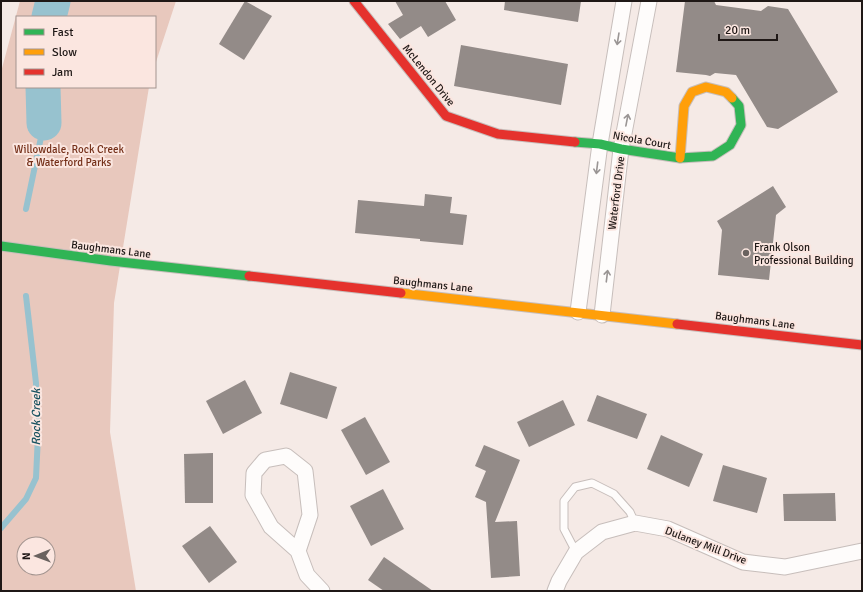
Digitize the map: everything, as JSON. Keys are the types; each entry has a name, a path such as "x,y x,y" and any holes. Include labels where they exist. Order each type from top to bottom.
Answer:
{"main road":[{"name":"McLendon Drive","path":"354,1 446,116 498,134 600,144"},
{"name":"Nicola Court","path":"600,144 621,150 680,158 713,156 730,145 741,125 739,106 726,92 706,87 692,92 684,106 680,158"},
{"name":"Baughmans Lane","path":"1,246 111,261 578,312 862,345"}],"street":[{"name":"Waterford Drive","path":"578,312 600,144 624,1"},
{"name":"Waterford Drive","path":"602,315 621,150 649,1"},
{"path":"298,551 310,515 306,471 286,456 265,460 254,473 253,495 271,527 298,551 307,575 322,591"},
{"name":"Dulaney Mill Drive","path":"555,591 558,580 576,552 602,532 635,523 668,529 744,562 785,567 862,551"}],"lane":[{"path":"576,552 564,529 564,501 575,487 592,483 614,494 630,512 635,523"}],"green space":[{"name":"Willowdale, Rock Creek & Waterford Parks","path":"20,1 176,1 156,62 156,16 16,16 16,88 149,88 114,303 110,432 136,591 1,591 1,72"}],"building":[{"path":"245,1 272,16 244,60 219,44"},
{"path":"395,1 445,1 456,20 428,37 421,26 400,39 388,24 403,15"},
{"path":"505,1 581,1 578,22 504,10"},
{"path":"685,1 714,1 716,5 761,11 768,6 788,9 838,92 778,129 767,127 736,75 715,73 710,76 676,72"},
{"path":"461,45 568,64 561,105 454,86"},
{"name":"Frank Olson Professional Building","path":"773,186 786,207 776,215 769,280 718,275 722,230 717,221"},
{"path":"425,194 452,197 450,213 467,215 463,245 420,241 420,239 355,233 358,200 424,206"},
{"path":"290,372 337,387 327,419 280,404"},
{"path":"245,380 262,413 223,434 206,401"},
{"path":"597,395 647,414 637,439 587,421"},
{"path":"563,400 575,425 529,447 517,422"},
{"path":"365,417 390,462 366,475 341,430"},
{"path":"661,435 703,454 689,487 647,469"},
{"path":"484,445 520,460 495,522 517,521 520,576 491,578 486,502 475,497 486,471 475,466"},
{"path":"213,453 213,503 185,503 184,454"},
{"path":"723,465 767,478 757,513 713,501"},
{"path":"383,489 404,529 371,546 350,506"},
{"path":"835,493 836,521 784,521 783,494"},
{"path":"210,526 237,562 209,583 182,546"},
{"path":"384,557 433,591 384,591 368,580"}],"waterway":[{"name":"Rock Creek","path":"49,16 53,1"},
{"name":"Rock Creek","path":"43,88 44,123"},
{"name":"Rock Creek","path":"26,209 44,123"},
{"name":"Rock Creek","path":"1,528 26,499 36,478 38,435 36,383 26,296"}],"traffic: fast":[{"path":"575,142 600,144 621,149 680,158 713,156 730,145 741,125 739,106 732,98"},
{"path":"1,246 111,261 249,276"}],"traffic: slow":[{"path":"680,158 684,106 692,92 706,87 726,92 732,98"},
{"path":"401,293 677,324"}],"traffic: jam":[{"path":"354,1 446,116 498,134 575,142"},
{"path":"249,276 401,293"},
{"path":"677,324 862,345"}],"place":[{"name":"Frank Olson Professional Building","path":"746,253"}]}
